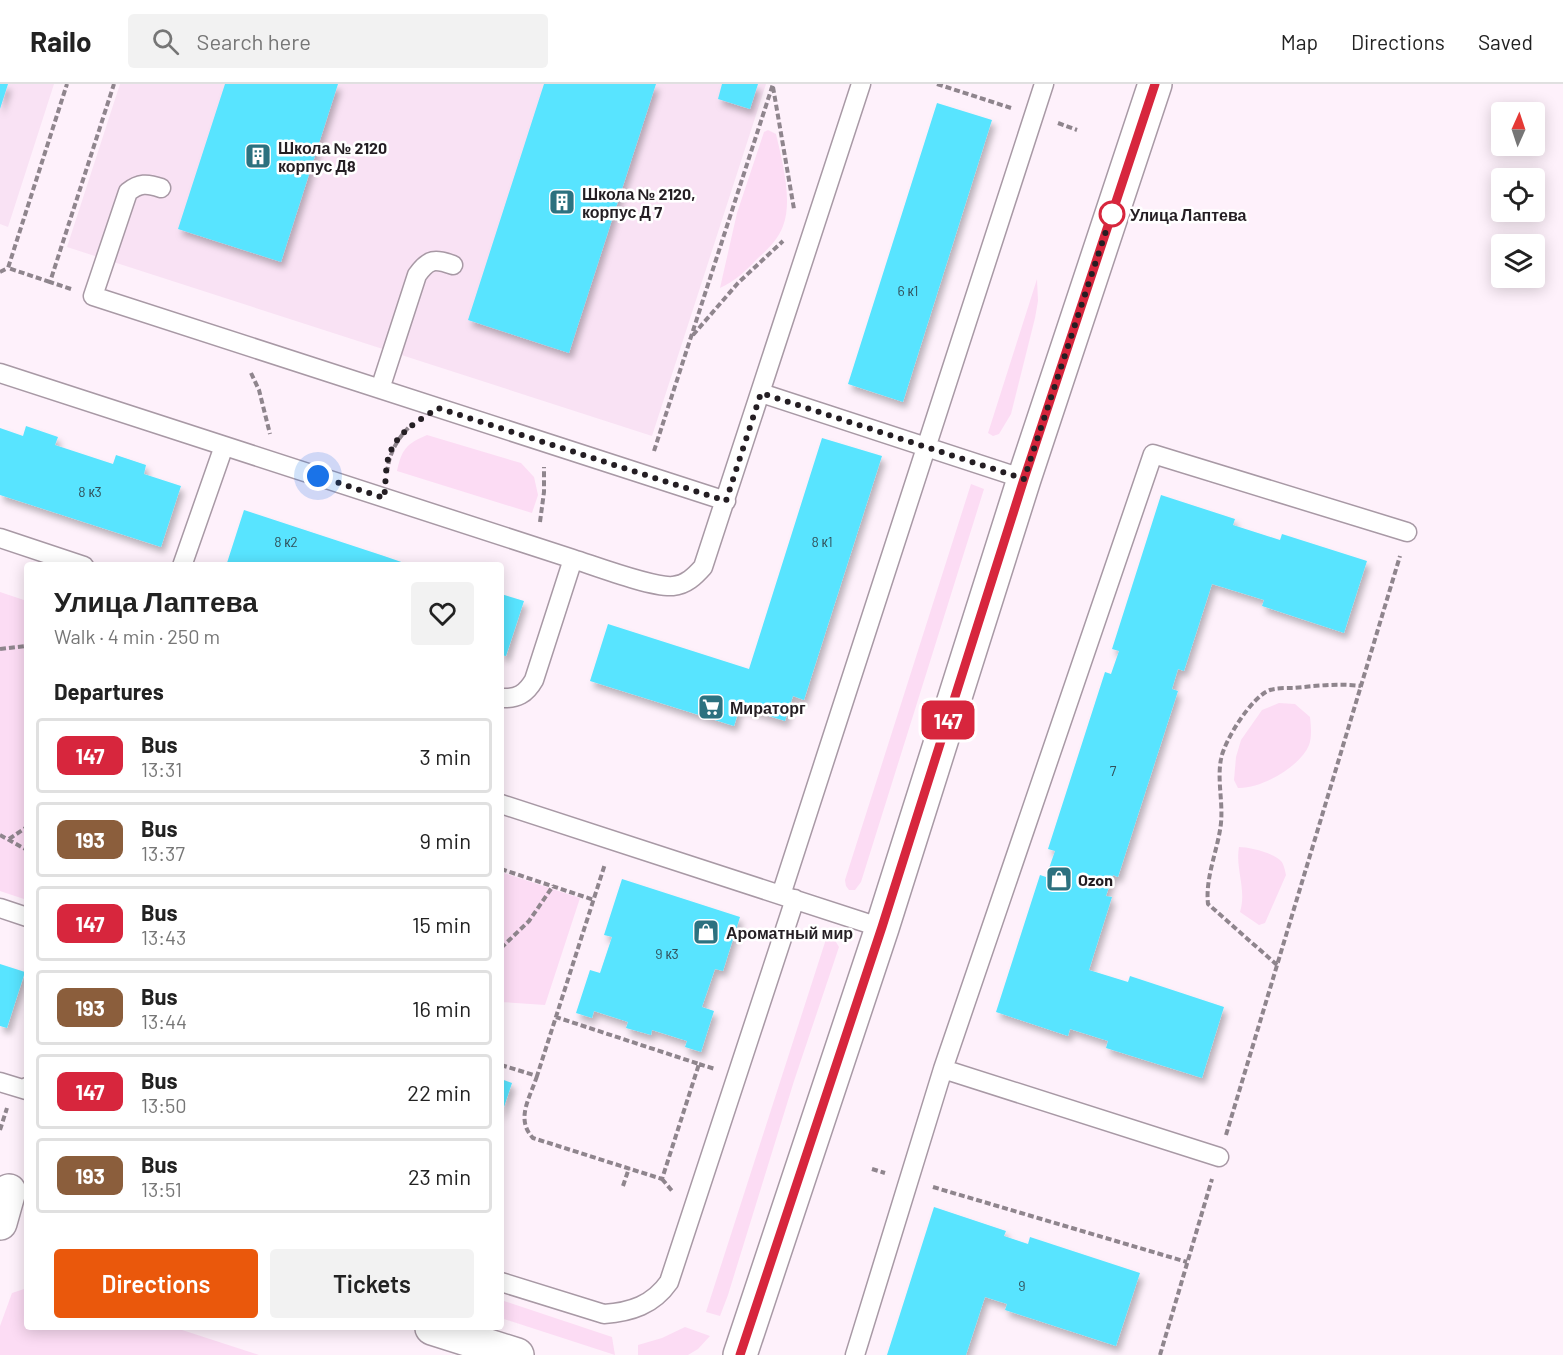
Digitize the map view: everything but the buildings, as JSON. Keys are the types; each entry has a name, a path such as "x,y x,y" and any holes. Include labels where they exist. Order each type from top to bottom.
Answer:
{"street":[{"path":"740,1355 882,927 1024,479 1155,84"},
{"path":"0,1223 12,1192"},
{"path":"438,1330 517,1355"}],"lane":[{"path":"0,373 656,585 672,586 685,583 703,567 861,84"},
{"path":"504,1283 604,1314 621,1313 647,1304 661,1294 669,1282 926,447 1044,84"},
{"path":"161,188 149,183 136,185 128,192 93,296 726,501"},
{"path":"380,388 417,274 430,261 439,260 453,265"},
{"path":"761,393 1024,479"},
{"path":"183,562 224,446"},
{"path":"855,1355 943,1069 1154,454 1407,532"},
{"path":"0,538 72,562"},
{"path":"504,698 522,695 534,680 573,559"},
{"path":"504,805 882,927"},
{"path":"0,908 24,916"},
{"path":"943,1069 1219,1157"},
{"path":"0,1082 24,1088"}],"path":[{"path":"8,268 68,84"},
{"path":"50,282 114,84"},
{"path":"937,84 1077,129"},
{"path":"773,85 803,262"},
{"path":"646,475 773,85"},
{"path":"690,338 738,283 797,229"},
{"path":"0,272 8,268 93,296"},
{"path":"236,343 259,390 268,421 274,462"},
{"path":"384,498 388,458 399,437 412,424 438,408"},
{"path":"534,546 542,513 544,492 541,441"},
{"path":"1160,1355 1407,532"},
{"path":"0,649 24,646"},
{"path":"1277,965 1208,904 1207,891 1219,840 1223,808 1219,778 1221,757 1229,739 1253,701 1270,690 1345,684 1361,686"},
{"path":"9,839 24,829"},
{"path":"0,835 24,848"},
{"path":"556,1017 699,1064 662,1179 533,1138 526,1131 523,1117 613,841"},
{"path":"504,870 594,900"},
{"path":"504,945 529,921 553,886"},
{"path":"504,1066 537,1076"},
{"path":"623,1186 628,1168"},
{"path":"872,1169 894,1176"},
{"path":"928,1186 1188,1262"}],"shaded area":[{"path":"0,84 54,84 8,227 0,224"},
{"path":"120,84 766,84 652,436 67,247"},
{"path":"768,130 776,134 786,180 787,205 783,226 765,252 740,275 720,288 737,213 764,132"},
{"path":"1037,279 1038,301 1035,318 1011,414 999,434 993,436 988,433"},
{"path":"427,435 521,463 534,477 538,495 532,513 397,471 406,448"},
{"path":"971,484 984,489 861,882 855,890 849,890 845,880"},
{"path":"0,592 24,600 24,899 0,891"},
{"path":"1279,703 1295,704 1310,717 1309,745 1289,769 1258,785 1238,788 1234,780 1236,757 1241,740 1262,710"},
{"path":"1239,847 1273,855 1281,861 1285,870 1286,875 1265,923 1259,925 1240,912 1242,895 1238,863"},
{"path":"504,873 580,898 545,1005 504,1002"},
{"path":"827,936 833,937 839,947 794,1081 728,1295 720,1316 706,1312"},
{"path":"24,1289 24,1330 182,1330 259,1355 0,1355 0,1326 12,1293"},
{"path":"504,1301 612,1337 615,1355 504,1319"},
{"path":"685,1327 710,1336 698,1349 688,1355 638,1355 638,1345 662,1338"}],"bus line":[{"name":"147","path":"740,1355 882,927 1024,479 1155,84"}],"place":[{"name":"Школа № 2120 корпус Д8","path":"258,156"},
{"name":"Школа № 2120, корпус Д 7","path":"562,202"},
{"name":"Улица Лаптева","path":"1112,214"},
{"name":"Мираторг","path":"711,707"},
{"name":"Ozon","path":"1059,879"},
{"name":"Ароматный мир","path":"706,932"}],"route":[{"path":"318,476 384,498 388,458 399,437 412,424 438,408 726,501 761,393 1024,479 1113,210 1112,214"}]}
